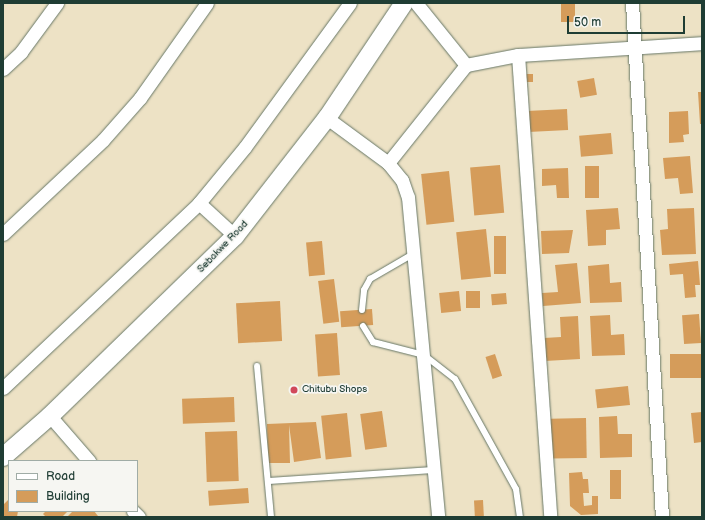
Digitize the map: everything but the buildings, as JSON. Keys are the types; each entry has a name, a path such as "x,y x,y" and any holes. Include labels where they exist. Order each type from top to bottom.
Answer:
{"street":[{"path":"3,69 21,52 57,3"},
{"path":"3,234 103,140 140,98 207,3"},
{"path":"3,388 199,203 245,147 350,3"},
{"name":"Sebakwe Road","path":"3,457 50,416 234,236 327,118 404,3"},
{"path":"416,3 466,66"},
{"path":"632,3 662,517"},
{"path":"388,163 466,66 518,54 702,43"},
{"path":"518,54 550,517"},
{"path":"327,118 388,163 402,180 408,197 438,517"},
{"path":"199,203 234,236"},
{"path":"50,416 88,460"}],"lane":[{"path":"362,310 364,290 370,279 414,254"},
{"path":"363,326 373,342 424,355 455,379 476,413 516,489 520,517"},
{"path":"258,366 271,517"},
{"path":"268,480 434,470"}],"place":[{"name":"Chitubu Shops","path":"294,390"}]}
